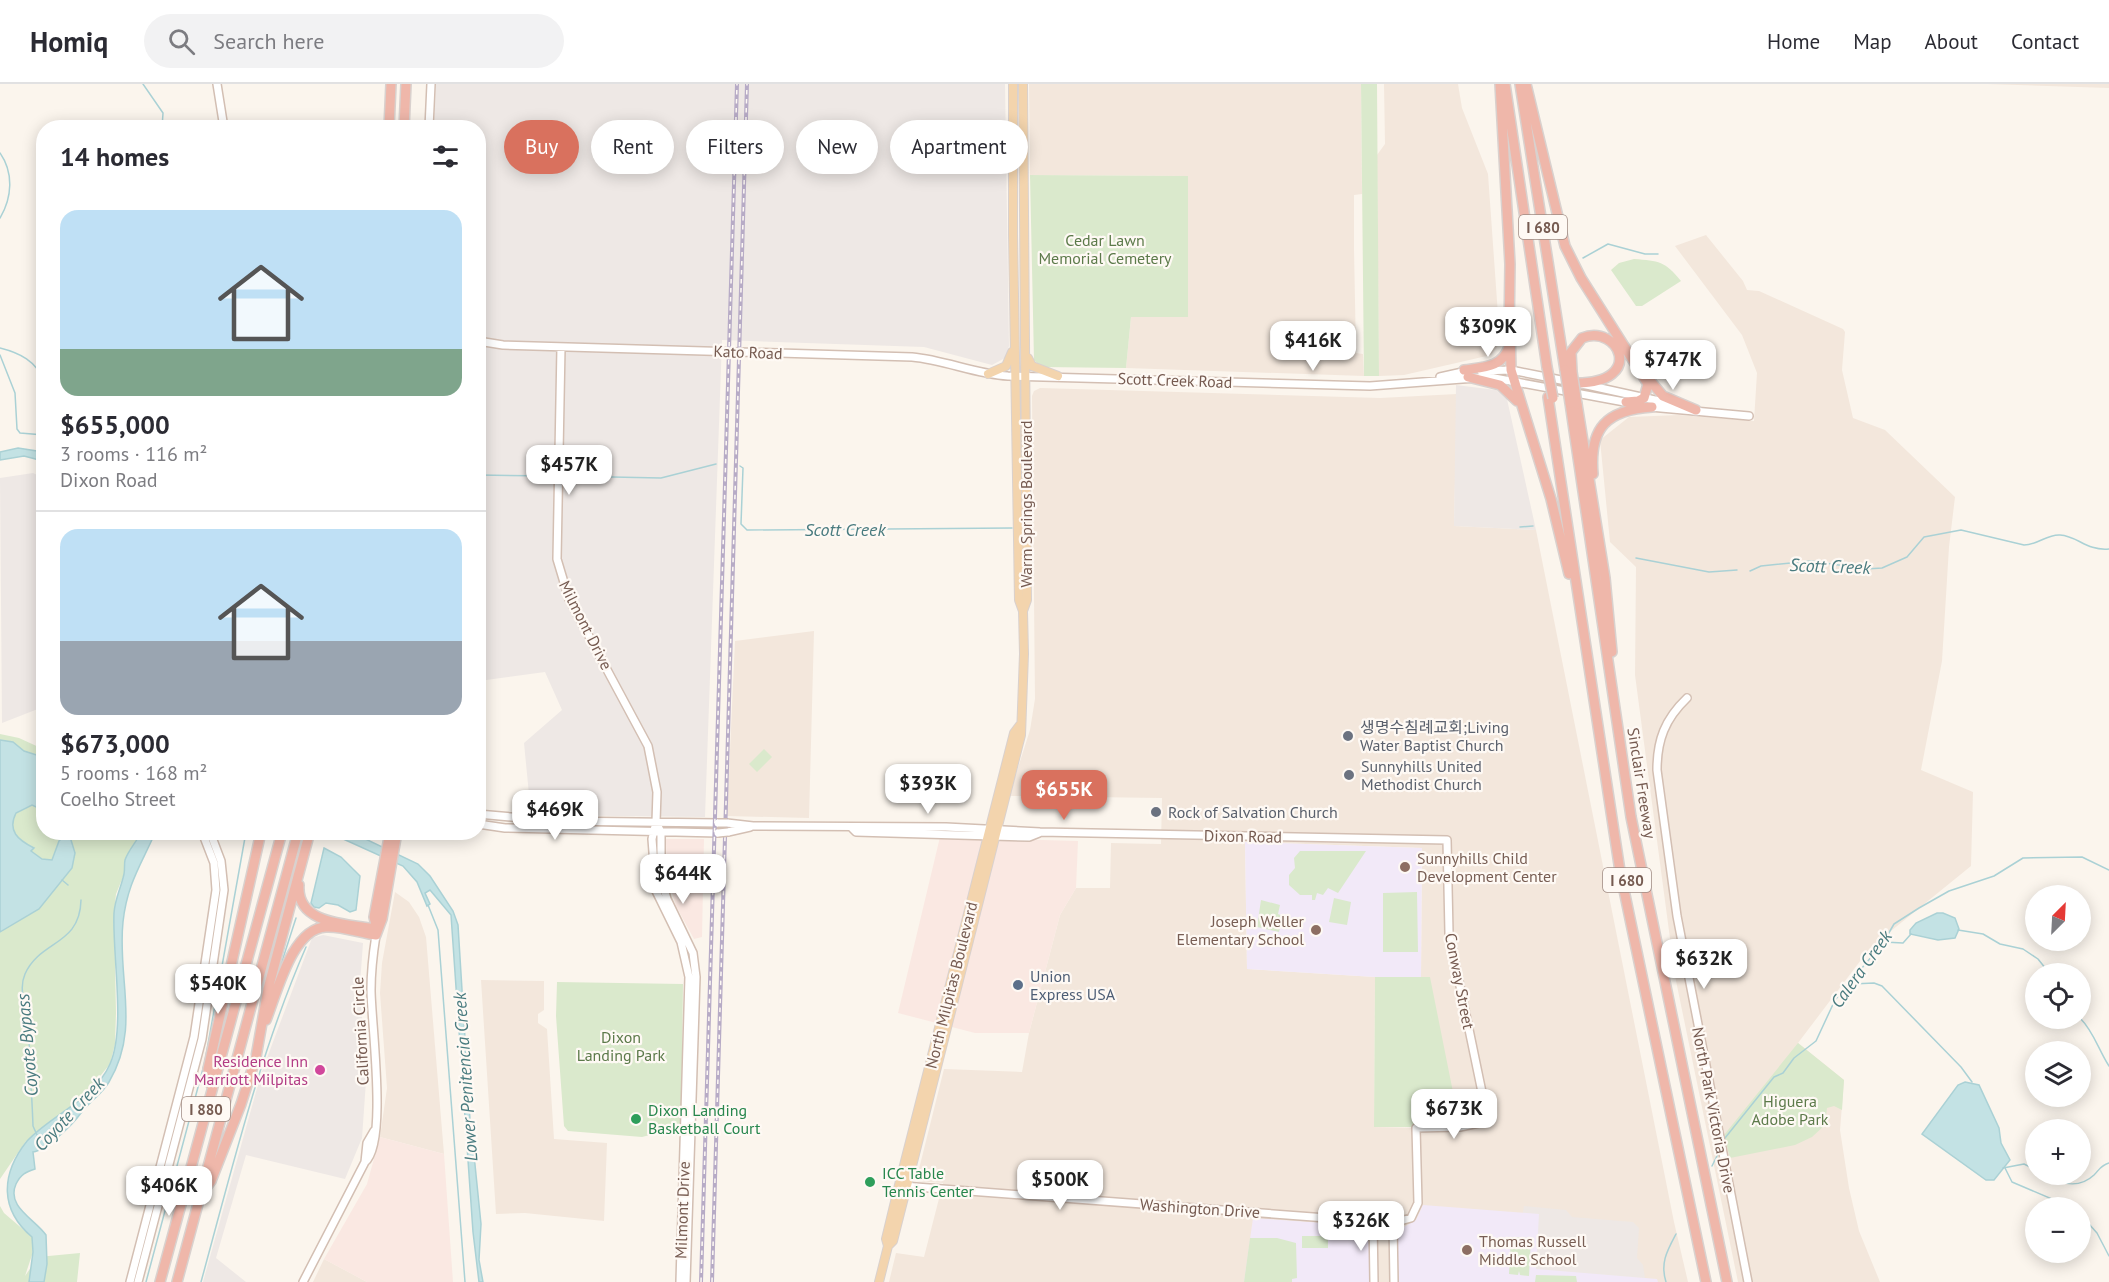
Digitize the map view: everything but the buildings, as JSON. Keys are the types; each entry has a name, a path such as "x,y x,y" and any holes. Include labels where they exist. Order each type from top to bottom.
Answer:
{"highway":[{"path":"389,120 391,84"},
{"path":"404,120 406,84"},
{"path":"1500,84 1510,264 1511,370 1516,381 1520,406 1556,514 1587,662"},
{"name":"I 680","path":"1500,84 1621,845 1711,1282"},
{"name":"I 680","path":"1505,84 1545,366"},
{"name":"I 680","path":"1520,84 1569,371"},
{"path":"1526,84 1564,246 1581,278 1641,369 1663,396 1696,410"},
{"path":"1466,374 1490,367 1502,359 1508,349 1510,328"},
{"path":"1578,383 1599,382 1612,376 1618,365 1617,349 1611,341 1601,336 1582,339 1571,352 1569,371 1573,404 1599,536"},
{"path":"1626,402 1638,402 1644,398 1648,384 1641,369"},
{"path":"1466,374 1505,387 1520,406"},
{"name":"Sinclair Freeway","path":"1573,404 1580,485 1640,866 1727,1282"},
{"path":"1612,691 1609,611 1592,457 1596,436 1605,423 1617,413 1652,407"},
{"name":"I 680","path":"1562,470 1587,662 1620,871 1706,1282"},
{"path":"211,1088 208,1069 259,840"},
{"path":"254,936 273,840"},
{"name":"I 880","path":"160,1282 280,840"},
{"name":"I 880","path":"177,1282 296,840"},
{"path":"200,1197 211,1181 242,1104 287,914 308,840"},
{"path":"308,840 298,893 305,909 321,919 377,932"},
{"name":"California Circle","path":"377,932 374,917 387,870 391,840"},
{"path":"259,1037 294,950 305,934 323,927 377,932"}],"main road":[{"name":"Warm Springs Boulevard","path":"1013,84 1019,572"},
{"name":"Warm Springs Boulevard","path":"1023,84 1025,608"},
{"path":"988,374 1006,366 1011,358 1015,336"},
{"path":"1025,347 1032,366 1058,376"},
{"path":"1017,469 1023,471 1023,498 1026,505"},
{"path":"1025,608 1023,575 1019,572 1023,559 1023,524 1026,517"},
{"name":"North Milpitas Boulevard","path":"879,1282 888,1246 893,1241 903,1186 994,832 1014,733 1020,725 1024,702 1025,608"}],"street":[{"path":"217,84 223,120"},
{"path":"429,120 430,84"},
{"name":"Kato Road","path":"486,342 561,347 912,357 939,361 988,374 1025,376"},
{"name":"Milmont Drive","path":"561,347 555,542 558,566 569,599 648,745 656,776 656,822 652,832 656,891 681,942 689,977 680,1282"},
{"name":"Scott Creek Road","path":"1025,376 1370,386 1511,370 1696,410"},
{"name":"Scott Creek Road","path":"1466,374 1516,381 1652,407 1749,416"},
{"name":"North Park Victoria Drive","path":"1688,698 1673,711 1663,729 1657,749 1657,771 1677,916 1748,1282"},
{"path":"486,815 523,819 728,823 753,826"},
{"name":"Milmont Drive","path":"656,822 661,832 661,879 666,899 693,954 696,977 686,1282"},
{"path":"486,825 505,828 652,832 728,832 753,826"},
{"name":"Dixon Road","path":"753,826 852,828 856,826 994,832 1447,840"},
{"path":"205,840 212,856 216,883 206,987"},
{"path":"130,1282 140,1259 170,1148 206,987 224,883 219,854 213,840"},
{"name":"Conway Street","path":"1393,1223 1407,1220 1417,1210 1416,1128 1460,1127 1488,1120 1449,933 1447,840"},
{"name":"California Circle","path":"303,1282 365,1162 367,1145 374,1131 378,1089 371,983 377,932"},
{"name":"Washington Drive","path":"903,1186 1393,1223"},
{"path":"1373,1221 1374,1282"},
{"path":"1393,1223 1394,1282"},
{"path":"138,1282 140,1259"}],"shaded area":[{"path":"436,84 1005,84 1006,120 890,120 890,174 1006,174 1009,346 1005,358 992,365 924,347 722,340 705,817 531,815 524,743 562,710 545,672 486,680 486,120 434,120"},
{"path":"1029,84 1361,84 1362,194 1354,195 1354,249 1356,353 1363,354 1364,376 1126,368 1131,317 1188,317 1188,176 1030,175"},
{"path":"1384,84 1458,84 1462,108 1488,174 1500,343 1491,355 1404,375 1379,376 1377,155 1385,144"},
{"path":"1987,84 2109,84 2109,88"},
{"path":"1706,235 1743,281 1747,290 1759,291 1843,329 1845,332 1842,370 1853,418 1885,430 1955,497 1949,547 1942,661 1921,770 1973,792 1971,866 1870,948 1798,1043 1844,1080 1840,1130 1849,1188 1859,1231 1880,1282 1738,1282 1675,976 1635,675 1636,567 1610,542 1600,440 1629,417 1679,415 1754,421 1757,373 1742,335 1675,246"},
{"path":"1456,385 1496,390 1507,399 1536,530 1454,526"},
{"path":"1040,388 1380,398 1457,394 1454,526 1536,530 1674,1222 1688,1282 889,1282 896,1253 924,1257 943,1183 916,1181 944,1069 1022,1072 1029,1033 1060,915 1076,888 1110,888 1111,843 1161,844 1162,798 1009,796 1030,730 1035,699 1032,396 1034,391","holes":["1245,842 1422,848 1421,977 1430,977 1423,1128 1374,1127 1375,977 1247,969"]},
{"path":"36,474 36,710 2,723 0,478"},
{"path":"814,631 809,818 727,816 735,641"},
{"path":"940,837 1078,841 1076,888 1060,915 1029,1033 975,1033 898,1013"},
{"path":"666,839 704,839 702,937 694,939 676,906 667,876"},
{"path":"1245,842 1422,848 1421,977 1375,977 1247,969"},
{"path":"395,892 409,902 419,917 426,937 444,1154 380,1137 387,1088 380,993 382,963"},
{"path":"323,935 363,943 360,984 366,1081 362,1138 345,1179 246,1155 216,1258 246,1282 203,1282 261,1074 312,938"},
{"path":"481,980 544,981 544,1010 538,1014 538,1023 547,1029 554,1139 607,1143 604,1221 525,1213 496,1214"},
{"path":"380,1137 444,1154 453,1282 367,1282 324,1259 367,1184"},
{"name":"Thomas Russell Middle School","path":"1423,1205 1539,1214 1536,1269 1657,1279 1658,1282 1399,1282 1397,1231 1416,1220"},
{"path":"1524,1206 1566,1210 1572,1217 1633,1222 1639,1228 1637,1258 1643,1265 1645,1278 1535,1271 1522,1217"},
{"path":"1253,1218 1366,1226 1369,1229 1370,1282 1244,1282"},
{"path":"324,1259 367,1282 313,1282"}],"green space":[{"path":"1361,84 1377,84 1379,376 1364,376"},
{"name":"Cedar Lawn Memorial Cemetery","path":"1030,175 1188,176 1188,317 1131,317 1126,368 1041,367 1034,360"},
{"path":"1634,259 1661,263 1681,281 1642,306 1636,306 1611,270 1619,263"},
{"path":"0,734 19,738 36,746 36,840 137,840 125,861 125,872 116,894 114,914 115,1044 110,1064 83,1097 26,1141 0,1179"},
{"path":"764,749 772,757 757,772 749,764"},
{"path":"1300,851 1366,851 1338,893 1328,888 1323,895 1317,893 1315,900 1312,900 1312,895 1300,895 1289,885 1289,875 1295,868 1294,858"},
{"path":"1417,892 1418,952 1383,952 1383,893"},
{"path":"1334,898 1351,902 1347,925 1329,922"},
{"path":"1261,900 1280,905 1278,914 1283,916 1279,932 1257,927"},
{"path":"1375,977 1430,977 1460,1127 1374,1127"},
{"name":"Dixon Landing Park","path":"557,982 683,984 681,1131 677,1136 654,1134 642,1137 568,1131 564,1126 556,1016"},
{"name":"Higuera Adobe Park","path":"1798,1043 1844,1080 1842,1110 1834,1106 1827,1108 1825,1125 1812,1137 1795,1145 1730,1158 1724,1135"},
{"path":"0,1206 4,1213 32,1237 33,1252 25,1276 38,1257 80,1253 77,1282 0,1282"},
{"path":"1302,1236 1328,1236 1328,1248 1302,1248"},
{"path":"1511,1237 1531,1238 1529,1276 1520,1275 1519,1271 1518,1275 1509,1274"},
{"path":"1250,1238 1277,1238 1296,1243 1297,1278 1292,1279 1292,1282 1244,1282"},
{"path":"1536,1275 1576,1276 1577,1282 1535,1282"}],"water":[{"path":"18,448 36,451 36,459 24,456 0,460 0,452"},
{"path":"0,740 13,742 24,751 36,755 36,807 32,805 16,813 13,825 16,834 23,842 34,848 31,851 42,859 52,860 60,840 71,840 75,853 72,868 39,909 0,932"},
{"name":"Coyote Creek","path":"136,840 152,840 135,875 123,922 126,1003 124,1042 119,1062 106,1086 59,1136 45,1147 33,1152 35,1169 26,1172 16,1184 14,1192 18,1206 46,1235 47,1264 44,1282 29,1282 33,1252 32,1237 21,1227 9,1204 8,1179 18,1154 27,1141 94,1087 110,1064 115,1049 118,1011 115,908 124,874 125,860"},
{"path":"345,840 368,840 418,864 430,876 453,911 458,925 470,1120 475,1127 472,1135 481,1224 479,1260 483,1282 479,1282 473,1232 451,915 430,890 425,893 430,904 427,906 417,882 403,866"},
{"path":"324,848 341,857 360,876 356,910 350,912 338,905 326,903 319,908 314,907 311,903"},
{"path":"1937,913 1955,918 1959,929 1955,938 1938,940 1910,934 1910,930 1916,923"},
{"path":"1965,1082 1979,1085 1999,1128 2001,1143 2010,1160 1994,1180 1986,1180 1922,1134 1958,1085"}],"waterway":[{"name":"Scott Creek","path":"143,84 163,113 163,120"},
{"path":"0,153 8,169 10,186 7,202 0,218"},
{"path":"1583,258 1608,244 1645,254 1658,254"},
{"path":"0,348 14,352 36,367"},
{"path":"0,355 15,393 17,429 20,433 36,434"},
{"name":"Scott Creek","path":"563,476 661,478 716,464"},
{"name":"Scott Creek","path":"740,466 743,468 741,524 747,530 1012,528"},
{"name":"Scott Creek","path":"486,475 551,476"},
{"name":"Scott Creek","path":"1520,527 1533,526"},
{"name":"Scott Creek","path":"1750,571 1761,566 1811,561 1866,569 1882,568 1907,557 1924,537 1961,530 2024,545 2060,535 2094,548 2109,549"},
{"name":"Scott Creek","path":"1636,558 1709,572 1737,570"},
{"path":"146,1282 205,1061 245,840"},
{"name":"Calera Creek","path":"1725,1138 1774,1077 1783,1073 1794,1058 1816,1041 1835,1000 1883,943 1894,924 1949,891 1994,876 2023,858 2082,857 2109,870"},
{"name":"Coyote Bypass","path":"62,880 68,885"},
{"name":"Coyote Bypass","path":"37,1135 33,1126 29,1029 22,988 23,981 32,963 67,935 74,926 79,915 81,900"},
{"name":"Lower Penitencia Creek","path":"428,905 438,930 465,1282"},
{"path":"277,977 296,918"},
{"path":"1958,930 1983,934 2000,944 2023,949 2041,963"},
{"path":"1884,942 1903,943 1911,934"},
{"path":"201,1282 260,1071 306,947"},
{"path":"1852,984 1874,983 1882,986 1961,1067 1972,1082"},
{"path":"2088,1029 2109,1066"},
{"path":"258,1076 265,1079"},
{"name":"Calera Creek","path":"1712,1166 1718,1154"},
{"path":"2091,1178 2109,1163"},
{"path":"2003,1168 2025,1164"},
{"path":"2005,1168 2012,1182 2047,1197"},
{"path":"2091,1226 2109,1256"},
{"name":"Calera Creek","path":"1666,1282 1664,1263 1676,1234"}],"railway":[{"path":"701,1282 737,84"},
{"path":"712,1282 747,84"}],"place":[{"name":"생명수침례교회;Living Water Baptist Church","path":"1348,736"},
{"name":"Sunnyhills United Methodist Church","path":"1349,775"},
{"name":"Rock of Salvation Church","path":"1156,812"},
{"name":"Sunnyhills Child Development Center","path":"1405,867"},
{"name":"Joseph Weller Elementary School","path":"1316,930"},
{"name":"Union Express USA","path":"1018,985"},
{"name":"Residence Inn Marriott Milpitas","path":"320,1070"},
{"name":"Dixon Landing Basketball Court","path":"636,1119"},
{"name":"ICC Table Tennis Center","path":"870,1182"},
{"name":"Thomas Russell Middle School","path":"1467,1250"}]}
